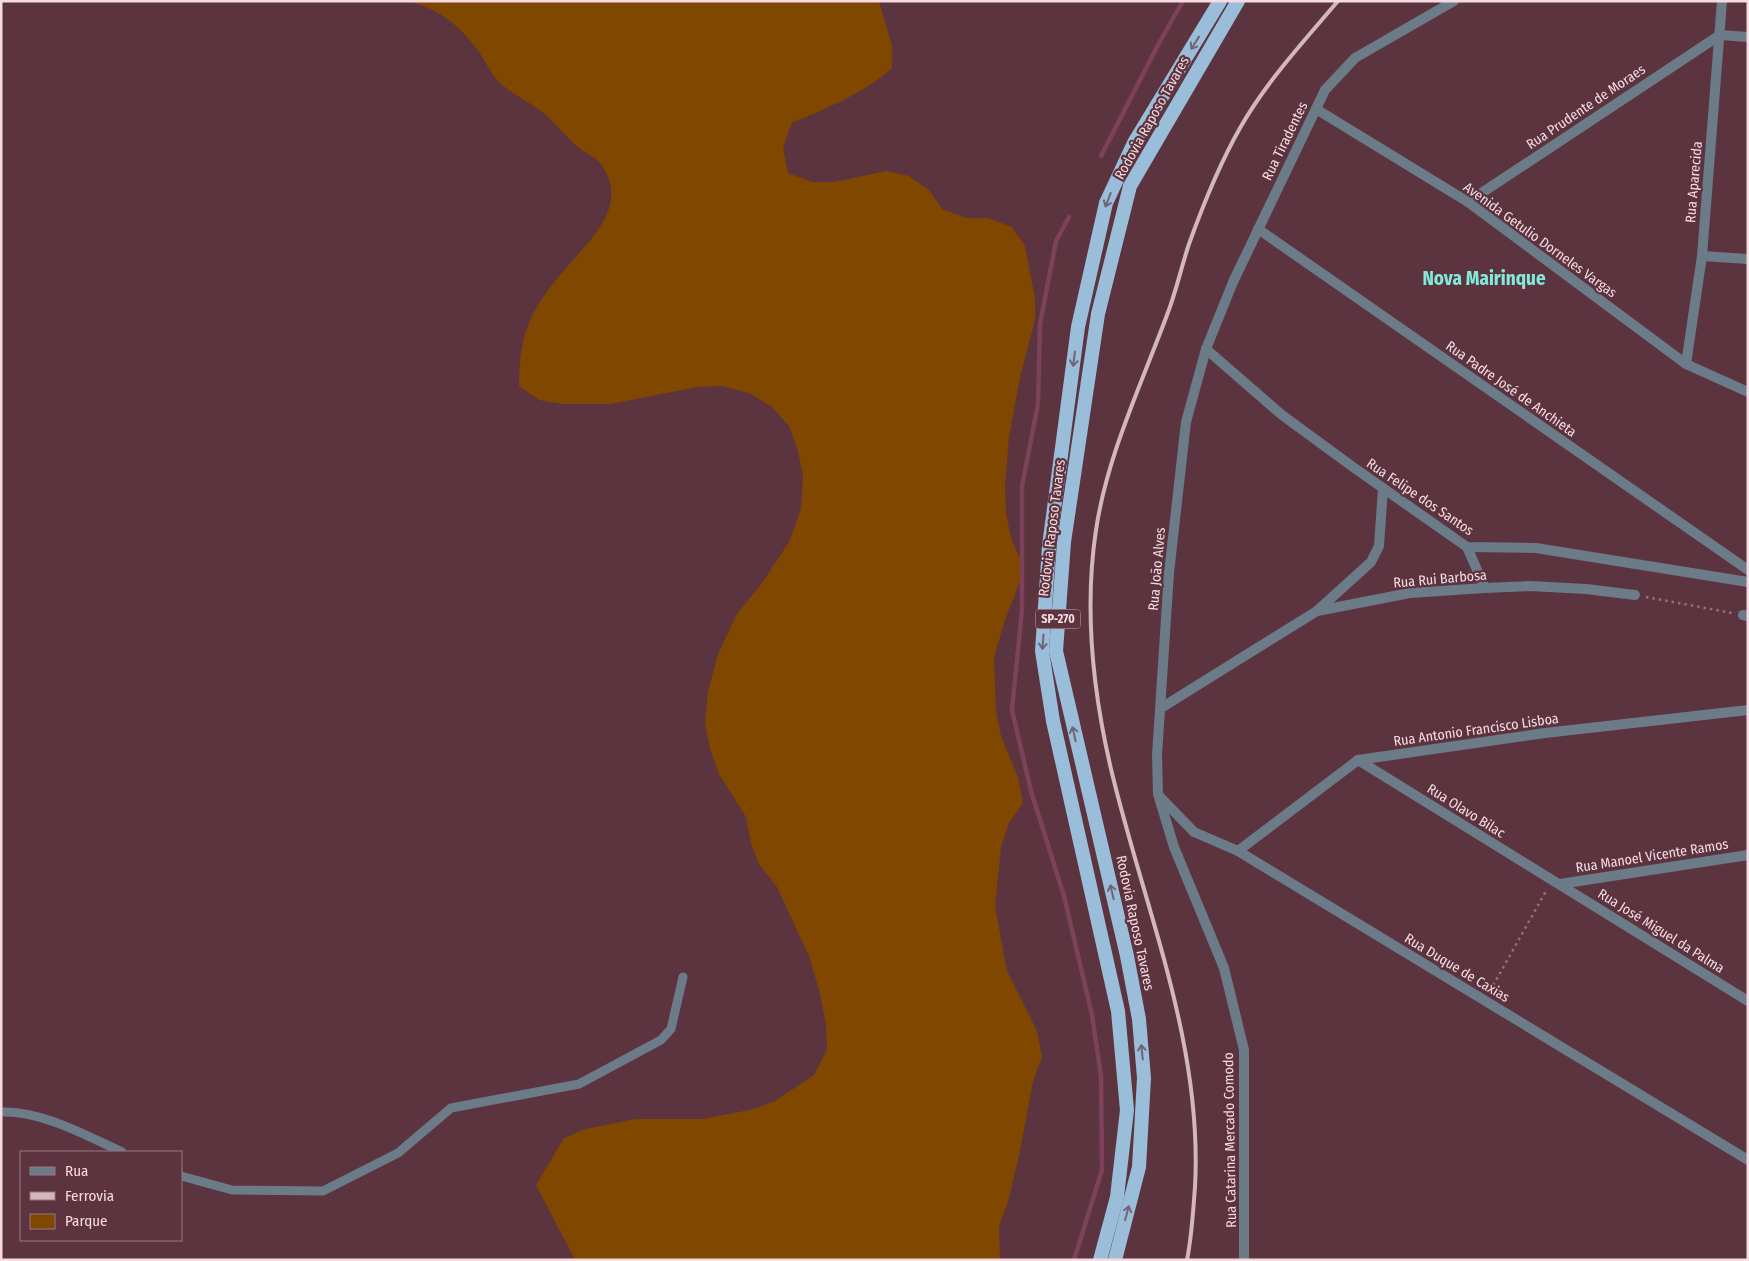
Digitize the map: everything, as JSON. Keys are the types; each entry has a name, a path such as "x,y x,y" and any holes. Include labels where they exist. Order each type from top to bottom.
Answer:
{"highway":[{"name":"Rodovia Raposo Tavares","path":"1100,1260 1117,1197 1127,1110 1118,1011 1053,721 1042,651 1049,546 1078,328 1106,203 1134,143 1220,1"},
{"name":"Rodovia Raposo Tavares","path":"1115,1260 1139,1167 1144,1078 1138,1019 1127,956 1056,650 1064,542 1098,314 1130,186 1238,1"}],"street":[{"name":"Rua Tiradentes","path":"1206,349 1233,282 1325,90 1355,58 1454,1"},
{"name":"Rua Aparecida","path":"1686,364 1702,256 1722,1"},
{"path":"1720,35 1748,37"},
{"name":"Rua Prudente de Moraes","path":"1468,202 1720,35"},
{"name":"Avenida Getulio Dorneles Vargas","path":"1316,109 1468,202 1686,364 1748,392"},
{"name":"Rua Padre José de Anchieta","path":"1258,229 1748,570"},
{"path":"1702,256 1748,259"},
{"name":"Rua Felipe dos Santos","path":"1206,349 1271,406 1467,547 1536,548 1748,582"},
{"name":"Rua João Alves","path":"1158,794 1157,755 1169,573 1186,422 1206,349"},
{"path":"1317,611 1371,562 1379,546 1383,488"},
{"path":"1467,547 1485,588"},
{"name":"Rua Rui Barbosa","path":"1161,708 1317,611 1410,593 1485,588 1530,586 1586,589 1635,596"},
{"name":"Rua Antonio Francisco Lisboa","path":"1238,851 1358,760 1545,734 1748,710"},
{"name":"Rua Olavo Bilac","path":"1358,760 1556,882"},
{"name":"Rua Duque de Caxias","path":"1158,794 1194,832 1238,851 1748,1160"},
{"name":"Rua Catarina Mercado Comodo","path":"1158,794 1174,847 1224,968 1244,1050 1244,1260"},
{"name":"Rua Manoel Vicente Ramos","path":"1556,882 1748,855"},
{"name":"Rua José Miguel da Palma","path":"1556,882 1748,1000"}],"lane":[{"path":"182,1176 232,1190 323,1191 398,1153 450,1108 579,1084 662,1040 671,1029 683,977"},
{"path":"1,1112 18,1112 76,1130 120,1151"}],"path":[{"path":"1635,596 1746,615"},
{"path":"1484,1000 1556,882"}],"green space":[{"path":"407,1 879,1 892,46 892,68 857,93 792,123 783,147 788,173 812,182 834,182 886,171 909,176 929,190 942,209 966,218 988,218 1012,227 1025,246 1035,298 1035,320 1020,377 1009,437 1005,486 1006,513 1011,538 1020,559 1020,581 1005,620 994,657 996,710 1001,736 1018,777 1023,803 1009,823 1001,847 995,906 1007,971 1037,1031 1042,1057 1033,1081 1008,1202 999,1226 1000,1260 575,1260 536,1185 564,1138 585,1129 636,1119 703,1119 754,1109 775,1101 814,1075 827,1050 826,1024 809,956 777,887 759,864 751,843 746,817 719,774 710,749 705,723 708,691 718,654 737,614 762,583 789,542 801,509 803,477 798,451 789,426 772,407 751,394 723,386 697,387 611,404 562,404 539,400 519,386 521,351 528,324 541,300 602,224 609,209 611,195 609,179 600,163 593,156 579,148 541,111 510,91 497,80 474,45 449,20 419,4"}],"waterway":[{"path":"1101,156 1159,43 1183,1"},
{"path":"1069,217 1056,241 1040,324 1038,404 1022,486 1022,610 1012,710 1031,791 1064,896 1092,1015 1101,1076 1102,1170 1074,1260"}],"railway":[{"path":"1187,1260 1195,1187 1195,1133 1190,1080 1181,1028 1154,924 1124,821 1099,710 1092,650 1092,560 1101,502 1116,448 1170,306 1194,229 1218,171 1250,111 1286,62 1338,1"}],"district":[{"name":"Nova Mairinque","path":"1484,278"}]}
